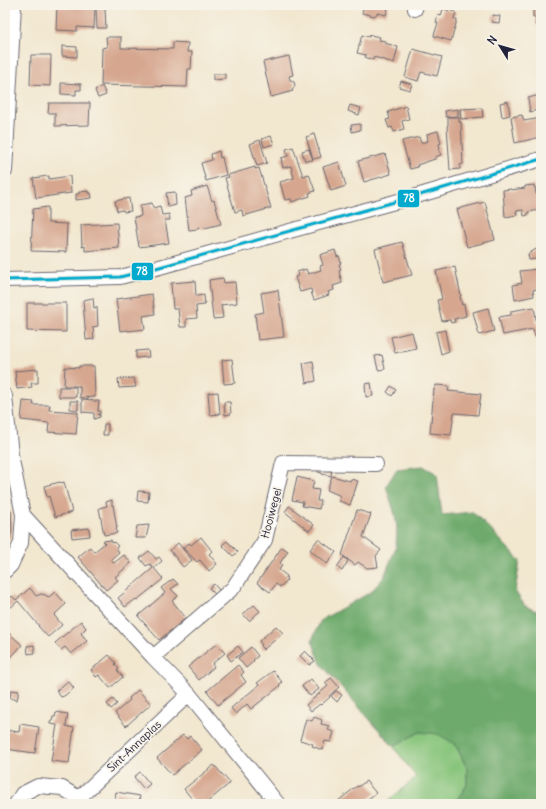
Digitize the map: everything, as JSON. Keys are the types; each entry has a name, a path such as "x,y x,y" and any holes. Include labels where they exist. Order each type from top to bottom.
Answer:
{"street":[{"path":"5,171 14,5"},
{"path":"5,280 120,277 412,197 541,159"},
{"path":"5,396 11,455 23,515 22,543 11,565 5,571"},
{"name":"Hooiwegel","path":"153,657 233,588 265,540 283,463 376,464"},
{"path":"23,515 153,657 189,694 278,804"},
{"name":"Sint-Annaplas","path":"16,804 22,794 38,786 62,788 79,801 189,694"}],"green space":[{"path":"423,466 437,474 442,515 473,512 520,561 515,591 525,606 541,613 541,804 454,804 467,785 467,768 455,744 438,734 420,732 393,746 321,664 312,640 321,620 371,592 384,577 396,547 397,527 394,511 386,486 397,469"},
{"path":"420,732 438,733 455,744 467,768 467,785 454,804 385,804 416,777 393,746"}],"building":[{"path":"364,5 389,5 386,15 378,13 374,16 362,13"},
{"path":"533,5 541,5 541,25 536,25 536,17 533,17"},
{"path":"57,6 95,7 94,28 77,27 77,31 56,30"},
{"path":"96,8 105,8 106,28 97,28"},
{"path":"443,9 456,12 454,19 457,20 451,41 434,36 438,23 436,23 438,15 441,16"},
{"path":"493,15 500,16 499,23 492,22"},
{"path":"362,35 369,37 370,35 380,37 379,40 386,41 385,43 398,47 394,63 374,57 373,60 365,57 366,55 357,53"},
{"path":"106,37 121,37 121,48 173,49 173,42 188,43 187,52 192,52 191,69 188,69 187,87 101,85 102,48 107,47"},
{"path":"62,46 77,47 77,57 62,56"},
{"path":"413,49 442,57 437,76 421,72 418,81 405,77"},
{"path":"31,55 51,55 50,86 30,85"},
{"path":"289,56 293,75 289,76 290,80 294,82 295,86 292,89 293,91 271,97 263,62"},
{"path":"213,74 225,74 225,79 213,80"},
{"path":"401,81 412,84 410,90 399,87"},
{"path":"61,83 81,84 81,90 76,90 76,95 61,94"},
{"path":"102,86 106,95 98,98 95,90"},
{"path":"540,95 541,109 530,112 528,98"},
{"path":"508,101 510,115 502,117 500,103"},
{"path":"49,103 90,103 89,125 55,126 55,113 48,113"},
{"path":"350,105 361,108 359,115 348,111"},
{"path":"406,106 409,119 402,121 404,129 394,132 392,127 389,128 386,120 390,119 388,112"},
{"path":"482,108 483,117 461,119 460,109"},
{"path":"458,109 458,116 446,117 445,111"},
{"path":"522,115 524,121 541,118 541,137 515,143 511,117"},
{"path":"448,117 459,117 459,122 461,122 463,164 460,165 460,169 450,170 447,126"},
{"path":"360,124 360,130 352,132 351,125"},
{"path":"438,131 441,143 439,144 439,150 441,155 435,157 435,159 417,165 418,167 410,169 402,141 419,137 421,143 428,141 427,134"},
{"path":"314,134 321,157 313,159 306,137"},
{"path":"271,136 274,144 264,147 262,139"},
{"path":"260,140 267,163 257,166 250,144"},
{"path":"293,147 303,176 309,174 315,191 309,193 310,196 292,202 291,199 285,200 280,182 294,178 291,166 283,168 281,158 288,156 286,149"},
{"path":"309,149 313,160 305,161 302,151"},
{"path":"219,151 226,175 206,181 201,163 212,160 211,154"},
{"path":"385,154 391,174 364,182 358,161"},
{"path":"339,162 346,186 331,191 323,167"},
{"path":"255,167 255,169 259,168 271,208 243,216 242,210 235,212 225,178 229,177 228,175"},
{"path":"49,176 49,179 70,176 71,193 36,198 33,178"},
{"path":"534,185 540,210 528,212 528,215 524,216 523,210 516,211 517,215 505,217 503,190 525,188 525,186"},
{"path":"207,186 212,201 214,200 221,224 201,229 198,227 198,229 189,230 185,198 192,196 191,191"},
{"path":"88,191 88,193 91,193 92,198 76,200 76,194 79,194 79,192"},
{"path":"175,192 176,205 168,207 166,193"},
{"path":"129,198 131,211 117,211 115,201"},
{"path":"485,202 495,240 467,247 457,209"},
{"path":"152,203 153,208 160,206 162,215 169,214 170,220 165,220 169,243 139,247 134,217 141,216 140,205"},
{"path":"48,207 48,223 67,224 66,252 31,251 33,209"},
{"path":"117,223 119,248 85,251 85,246 82,247 81,225"},
{"path":"402,242 412,275 383,282 375,249"},
{"path":"538,248 541,248 541,258 529,260 528,254"},
{"path":"335,250 341,263 339,264 341,270 339,271 342,283 333,286 334,290 328,292 329,295 314,300 311,289 300,292 295,277 298,276 297,272 306,269 308,274 321,270 320,266 323,265 320,255"},
{"path":"455,267 462,305 464,304 466,316 454,319 455,322 451,323 450,320 442,321 437,300 442,299 436,271"},
{"path":"538,269 539,277 541,277 541,288 533,290 534,296 515,300 513,285 522,283 520,271"},
{"path":"223,278 224,283 235,282 237,303 221,305 223,318 213,319 209,280"},
{"path":"195,281 196,296 204,295 205,305 196,306 197,318 186,319 186,327 180,327 178,309 173,309 171,283"},
{"path":"278,290 284,337 258,340 255,314 264,312 261,293"},
{"path":"152,294 155,314 143,316 145,329 120,331 116,299"},
{"path":"93,298 94,308 97,307 98,326 93,327 94,339 86,340 83,300"},
{"path":"27,303 66,303 66,332 27,331"},
{"path":"534,307 537,325 541,324 541,336 535,337 533,329 503,335 499,317 511,315 511,311"},
{"path":"488,308 494,331 479,335 473,312"},
{"path":"445,330 449,351 441,354 436,332"},
{"path":"412,332 416,348 395,353 391,337"},
{"path":"148,350 149,357 136,358 136,351"},
{"path":"382,355 385,369 378,370 375,356"},
{"path":"232,359 235,383 224,384 222,360"},
{"path":"313,361 316,381 306,383 303,363"},
{"path":"79,366 94,366 95,397 80,398 80,386 64,386 65,367 79,368"},
{"path":"38,369 38,383 31,383 32,387 17,389 15,371"},
{"path":"134,378 136,387 119,388 118,379"},
{"path":"371,383 373,396 366,397 365,384"},
{"path":"436,385 449,386 448,391 481,394 478,415 454,413 451,435 430,433 434,389"},
{"path":"391,386 396,390 392,396 387,392"},
{"path":"59,387 76,387 76,397 59,397"},
{"path":"218,392 220,414 210,415 208,393"},
{"path":"82,399 99,401 98,411 100,411 100,414 98,415 100,415 100,417 94,419 94,413 82,412"},
{"path":"23,401 34,402 33,405 50,405 49,410 78,412 76,434 48,432 49,423 21,420"},
{"path":"70,401 78,401 78,410 70,409"},
{"path":"224,402 230,402 231,414 225,415"},
{"path":"104,424 108,424 108,435 103,435"},
{"path":"320,466 332,468 331,476 318,472"},
{"path":"332,476 350,481 351,479 358,481 350,505 339,501 341,496 327,490"},
{"path":"297,477 314,481 312,489 319,490 317,501 321,501 319,509 302,506 303,502 292,500"},
{"path":"64,482 72,512 55,517 49,496 47,497 44,486"},
{"path":"138,491 149,492 148,502 137,501"},
{"path":"112,500 117,533 104,535 99,508 107,506 106,502"},
{"path":"289,506 314,525 309,531 285,512"},
{"path":"357,510 371,514 363,537 381,550 376,556 378,567 367,568 358,562 355,565 342,555"},
{"path":"5,511 11,511 12,531 9,540 5,540"},
{"path":"149,525 146,538 135,538 137,526"},
{"path":"89,528 90,536 72,538 71,530"},
{"path":"201,537 212,551 209,554 217,564 209,571 200,560 197,562 183,548 189,543 191,545"},
{"path":"318,539 336,552 327,564 310,550"},
{"path":"111,540 118,546 116,548 119,552 111,559 114,563 124,555 131,563 115,577 118,580 106,590 78,557 90,547 94,552 105,543 103,541"},
{"path":"227,541 238,552 233,556 222,545"},
{"path":"178,543 192,560 183,567 170,550"},
{"path":"282,547 288,551 280,563 282,565 279,570 287,576 287,580 280,587 276,584 270,592 257,583"},
{"path":"149,551 156,559 159,557 162,561 154,568 163,579 137,600 136,599 125,607 118,598 153,568 150,564 146,566 140,558"},
{"path":"344,557 348,561 342,571 337,567"},
{"path":"173,579 178,584 171,589 178,596 172,601 186,618 159,640 138,616 165,593 161,588"},
{"path":"214,584 219,590 215,594 209,588"},
{"path":"30,588 36,596 41,594 49,597 55,592 66,604 54,615 62,625 48,637 18,601 10,608 5,603 12,596 16,600"},
{"path":"254,605 260,611 249,621 243,614"},
{"path":"81,621 86,628 81,633 87,641 71,654 65,647 61,650 55,643"},
{"path":"276,626 283,633 263,650 259,641"},
{"path":"9,633 22,645 5,664 5,638"},
{"path":"216,644 225,653 212,664 214,667 199,680 188,667"},
{"path":"34,645 35,653 28,654 27,646"},
{"path":"238,646 243,652 231,661 227,655"},
{"path":"251,647 258,656 246,668 238,658"},
{"path":"305,651 315,661 309,665 300,656"},
{"path":"109,655 116,663 115,664 119,669 117,670 123,677 110,688 99,675 96,677 91,670"},
{"path":"238,665 244,672 241,675 246,682 218,705 207,691"},
{"path":"273,671 282,682 279,685 280,686 251,709 247,704 236,714 231,708 259,685 257,683"},
{"path":"331,678 339,687 321,705 320,704 311,711 306,705 328,686 325,683"},
{"path":"311,679 319,689 310,696 302,686"},
{"path":"68,681 74,688 61,697 56,691"},
{"path":"11,690 19,691 17,700 10,698"},
{"path":"138,690 151,704 126,726 115,713 130,700 129,698"},
{"path":"336,691 342,695 337,702 331,696"},
{"path":"113,699 117,704 111,709 107,704"},
{"path":"56,712 68,714 66,726 74,728 69,763 51,761 57,725 50,724 50,721 52,720 53,716 55,716"},
{"path":"314,717 322,720 321,724 330,726 328,730 334,732 331,742 325,741 322,750 312,746 313,744 300,740 306,719 312,721"},
{"path":"20,724 39,727 35,753 5,749 5,730 19,732"},
{"path":"183,735 187,739 190,736 202,750 172,775 157,758"},
{"path":"214,765 230,783 205,804 196,804 184,789"},
{"path":"140,772 150,784 144,789 134,777"},
{"path":"366,781 376,793 368,799 369,800 364,804 338,804 340,803 338,801"},
{"path":"116,792 140,796 138,804 114,804"}],"transit line":[{"name":"78","path":"5,280 120,277 420,195 541,159"}]}
